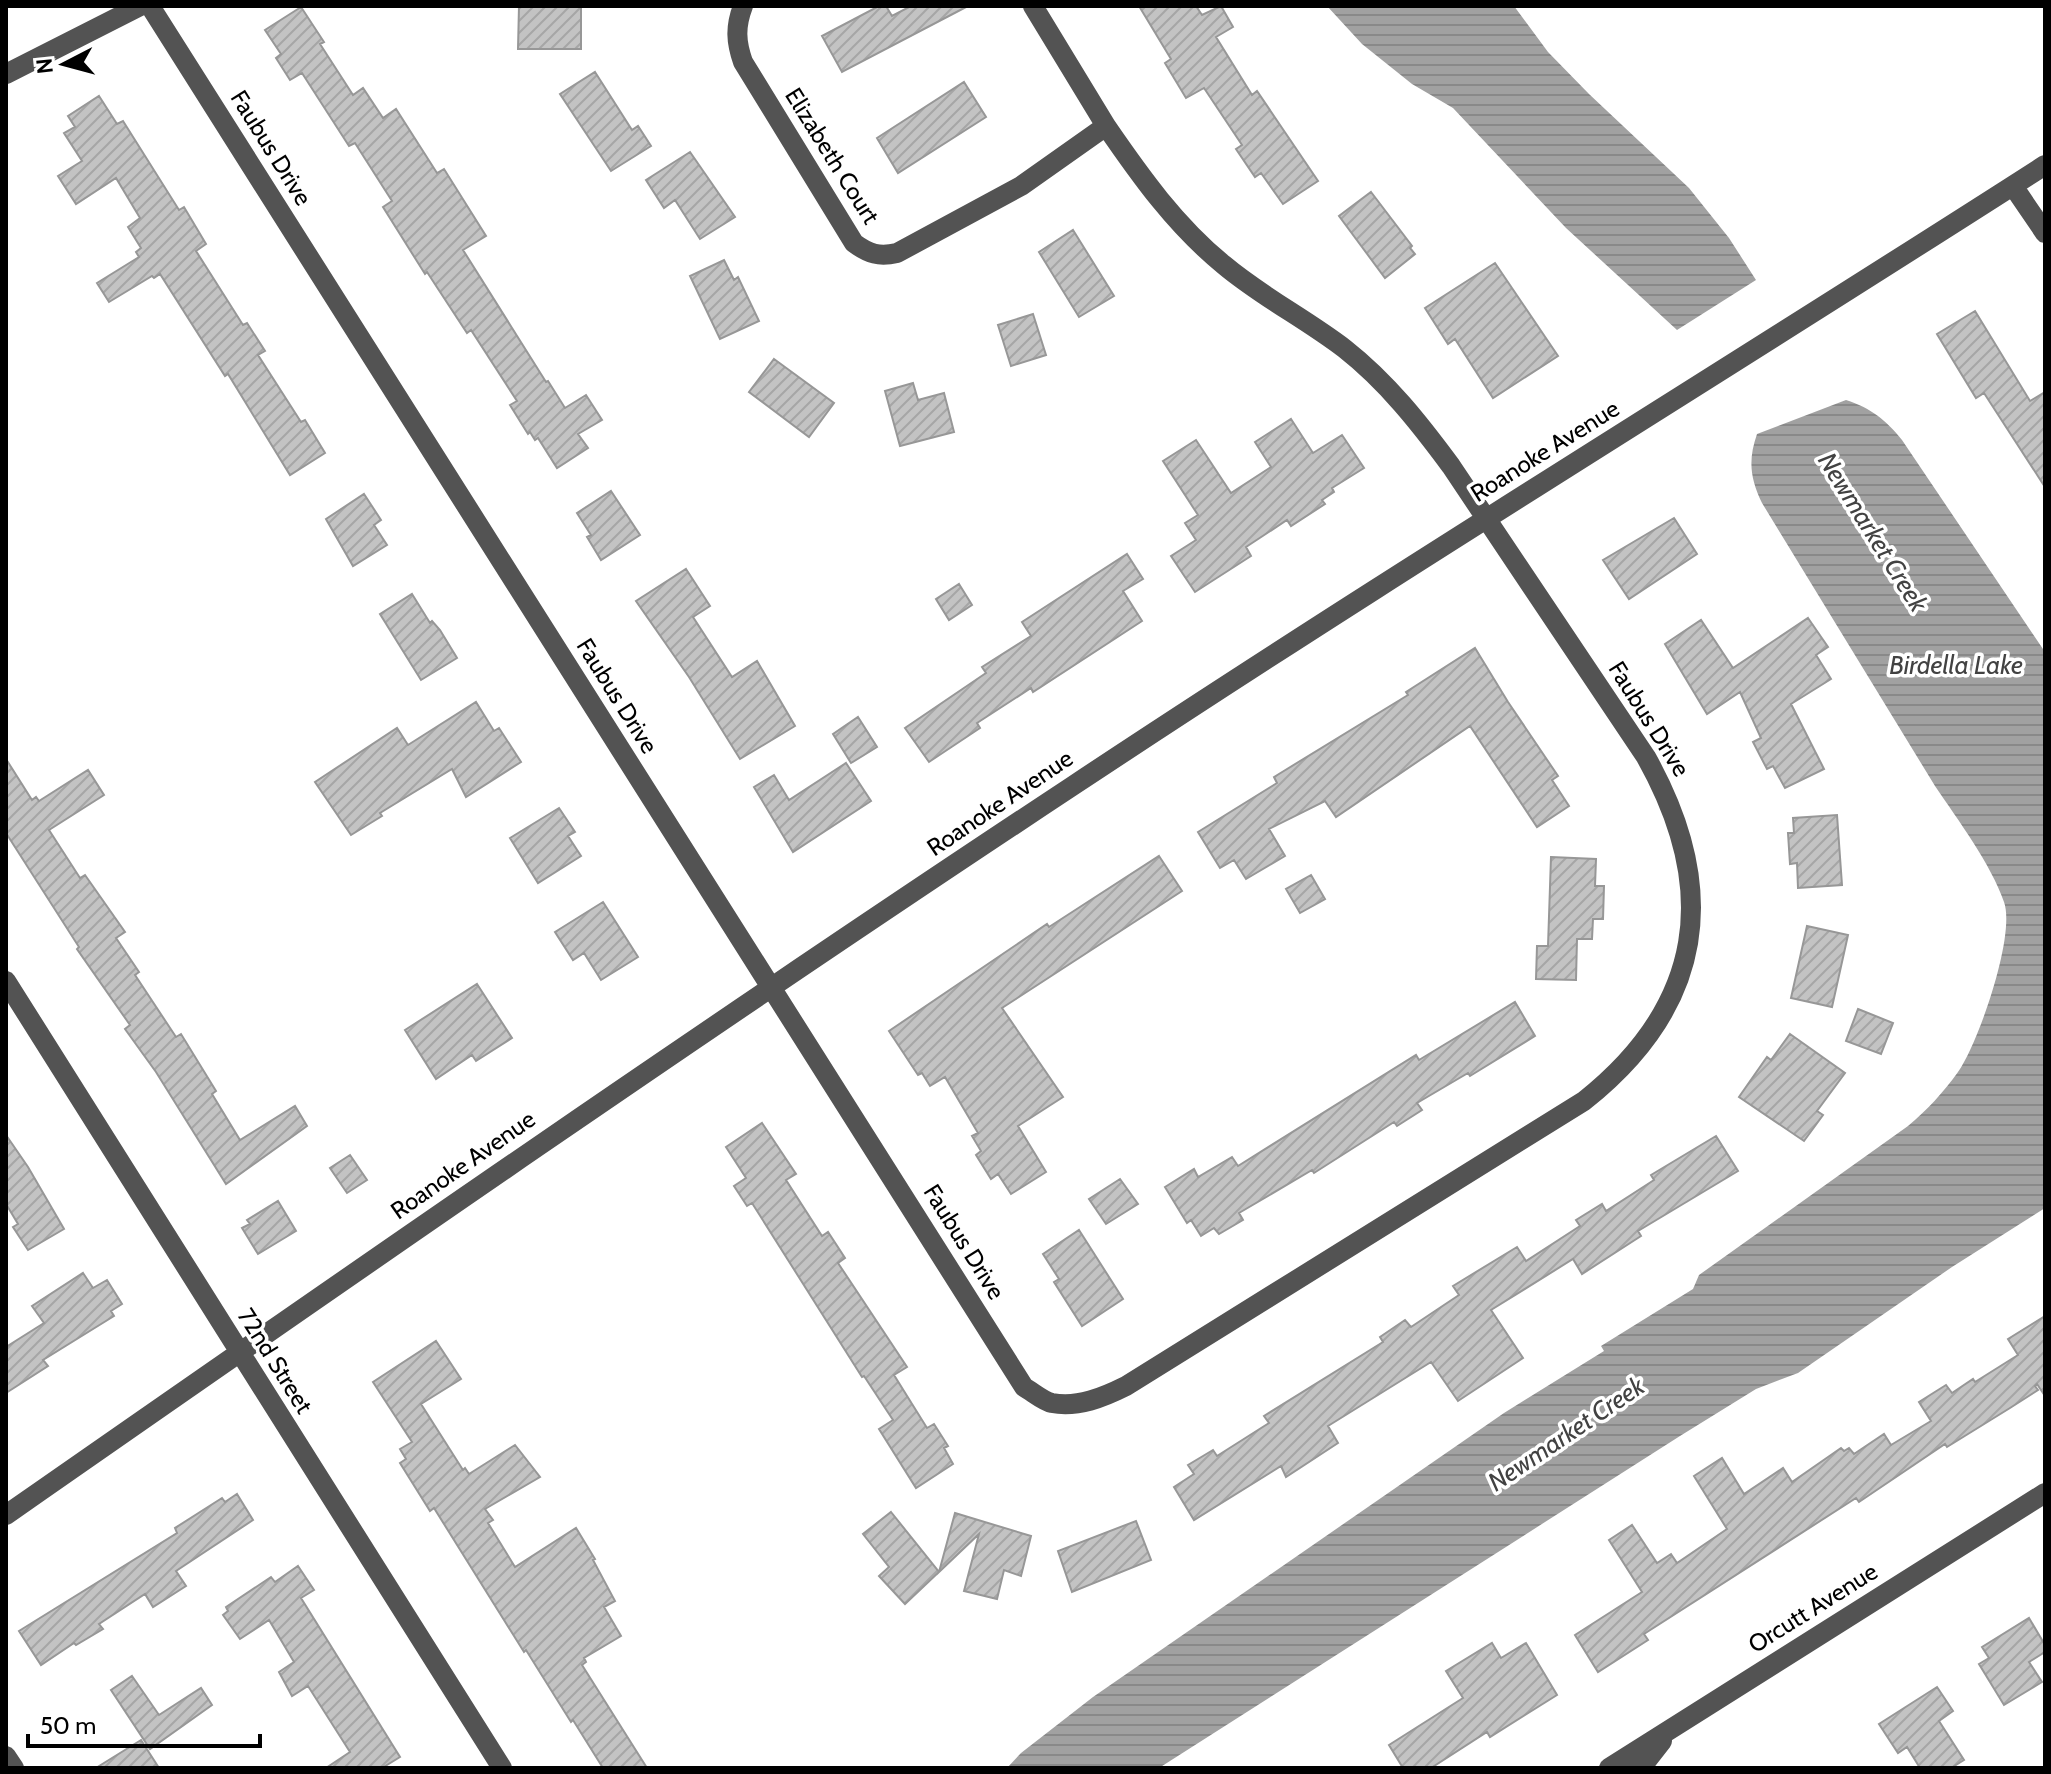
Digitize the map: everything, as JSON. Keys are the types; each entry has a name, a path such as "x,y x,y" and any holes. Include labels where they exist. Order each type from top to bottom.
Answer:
{"street":[{"path":"6,74 140,6"},
{"name":"Faubus Drive","path":"150,6 1024,1387 1051,1403 1091,1401 1126,1386 1584,1101 1624,1067 1671,998 1686,959 1693,917 1690,876 1675,814 1646,757 1486,519"},
{"name":"Elizabeth Court","path":"743,6 736,26 737,44 743,62 854,243 866,253 882,256 897,253 1021,186 1106,126"},
{"path":"1033,6 1146,185 1183,227 1269,299 1346,350 1384,384 1419,423 1486,519"},
{"name":"Roanoke Avenue","path":"6,1515 514,1161 1074,784 2045,165"},
{"path":"2013,186 2045,233"},
{"name":"72nd Street","path":"6,981 502,1768"},
{"name":"Orcutt Avenue","path":"1609,1768 2045,1493"},
{"path":"1641,1768 1672,1728"},
{"path":"6,1756 14,1768"}],"water":[{"path":"1327,6 1514,6 1548,52 1689,188 1729,238 1756,280 1677,330 1566,228 1453,108 1412,84 1362,44"},
{"name":"Birdella Lake","path":"1846,400 1877,416 1902,440 2045,652 2045,1208 1952,1267 1798,1373 1756,1389 1159,1768 1007,1768 1021,1753 1093,1697 1504,1413 1604,1351 1601,1346 1693,1289 1699,1275 1908,1126 1958,1072 1985,1015 1993,989 2005,939 2004,902 1983,858 1935,786 1762,503 1753,477 1751,461 1757,434"}],"building":[{"path":"519,6 581,8 581,49 518,49"},
{"path":"879,6 886,6 892,16 911,6 968,6 842,72 822,36"},
{"path":"1139,6 1196,6 1202,15 1221,6 1233,27 1216,37 1252,95 1257,91 1318,181 1283,204 1261,173 1255,177 1236,149 1242,145 1204,88 1186,98 1165,63 1171,59"},
{"path":"301,7 324,42 320,44 353,95 363,88 383,118 396,109 437,173 444,169 486,236 463,250 546,382 565,408 586,395 602,420 578,434 588,448 557,468 538,438 535,440 530,432 528,434 510,405 517,401 471,330 467,333 427,272 425,274 383,207 392,201 355,143 349,146 302,73 290,80 276,58 281,54 265,30"},
{"path":"595,72 632,130 638,126 651,146 611,171 560,94"},
{"path":"964,82 986,117 898,173 877,138"},
{"path":"99,96 117,124 123,121 179,210 184,207 206,244 196,251 243,325 247,323 265,351 258,355 325,453 290,475 228,374 225,376 160,274 109,302 97,283 139,257 136,252 141,248 128,227 140,218 116,178 76,204 58,176 82,161 64,133 75,127 68,116"},
{"path":"690,152 735,217 700,239 675,200 664,208 646,180"},
{"path":"1371,192 1415,254 1385,278 1339,216"},
{"path":"1073,230 1114,296 1079,317 1039,252"},
{"path":"724,260 734,280 738,277 759,321 720,339 690,276"},
{"path":"1495,263 1558,356 1493,398 1455,339 1448,344 1425,308"},
{"path":"1975,311 2030,401 2045,392 2045,487 1984,393 1976,398 1937,334"},
{"path":"1033,314 1046,355 1011,366 998,325"},
{"path":"774,359 834,403 809,437 749,392"},
{"path":"913,383 918,400 944,393 954,432 900,446 885,391"},
{"path":"1291,419 1313,453 1342,435 1364,468 1332,488 1334,492 1322,500 1325,504 1291,526 1287,520 1246,547 1251,556 1195,592 1171,556 1196,540 1185,523 1198,515 1163,461 1196,440 1231,493 1271,467 1255,442"},
{"path":"611,491 640,535 601,560 587,537 591,535 577,513"},
{"path":"364,494 381,520 374,525 387,545 353,566 326,519"},
{"path":"1674,518 1697,554 1629,599 1603,560"},
{"path":"1127,554 1143,579 1123,591 1142,621 1033,692 1031,688 977,723 980,728 929,762 905,728 986,673 982,667 1031,636 1022,622"},
{"path":"686,569 710,606 693,617 732,677 757,661 795,726 740,759 689,677 636,601"},
{"path":"959,584 972,605 949,620 936,599"},
{"path":"412,594 457,658 421,680 380,614"},
{"path":"1808,618 1828,647 1816,655 1831,679 1791,704 1824,769 1785,788 1773,766 1767,769 1753,742 1761,738 1740,692 1707,714 1665,644 1701,620 1733,668"},
{"path":"1475,648 1558,776 1552,780 1569,806 1537,827 1470,726 1336,817 1325,801 1269,829 1285,856 1246,879 1234,860 1220,868 1198,832 1277,783 1274,777 1408,695 1406,692"},
{"path":"476,702 494,731 499,728 521,762 466,797 452,769 380,813 382,816 351,835 315,782 397,728 408,745"},
{"path":"858,717 877,747 851,763 833,734"},
{"path":"6,759 32,800 36,797 39,801 88,770 104,795 49,830 80,878 85,875 125,932 116,938 139,972 135,975 176,1037 181,1034 216,1091 212,1094 240,1140 295,1106 307,1126 226,1184 156,1072 125,1029 130,1025 77,949 79,947 6,833"},
{"path":"846,763 871,801 793,852 754,787 774,775 789,800"},
{"path":"559,808 575,832 568,836 581,856 538,883 510,838"},
{"path":"1837,815 1842,885 1798,888 1797,863 1790,864 1788,833 1794,833 1793,818"},
{"path":"1159,856 1182,891 1002,1008 1063,1097 1018,1126 1046,1172 1011,1194 998,1174 991,1179 976,1155 981,1151 972,1136 978,1133 945,1077 930,1086 922,1073 918,1075 889,1031 1047,924 1049,927"},
{"path":"1551,857 1596,859 1595,886 1604,886 1603,919 1593,919 1592,939 1577,939 1576,980 1536,979 1537,946 1548,946"},
{"path":"1311,875 1325,899 1300,913 1286,889"},
{"path":"603,902 638,957 601,980 584,953 573,960 555,932"},
{"path":"1807,926 1848,935 1832,1007 1791,998"},
{"path":"477,984 512,1038 476,1061 472,1055 436,1079 405,1030"},
{"path":"1515,1002 1535,1036 1470,1076 1468,1073 1417,1103 1422,1110 1397,1126 1394,1122 1314,1173 1312,1170 1239,1213 1243,1220 1219,1234 1214,1228 1201,1236 1191,1220 1187,1223 1165,1187 1194,1169 1198,1177 1232,1157 1238,1166 1416,1055 1419,1060"},
{"path":"1858,1009 1893,1023 1881,1054 1846,1041"},
{"path":"1790,1034 1845,1073 1817,1111 1823,1115 1804,1141 1739,1097 1767,1057 1771,1060"},
{"path":"762,1123 796,1174 786,1180 822,1236 828,1232 845,1258 838,1263 907,1367 894,1375 927,1428 934,1424 948,1446 944,1448 953,1464 916,1488 879,1429 893,1420 862,1377 752,1203 747,1206 734,1186 746,1178 726,1147"},
{"path":"6,1135 64,1229 28,1250 13,1227 18,1224 6,1204"},
{"path":"1716,1136 1738,1171 1638,1231 1641,1236 1582,1274 1573,1259 1491,1310 1523,1358 1458,1401 1431,1362 1328,1426 1338,1443 1286,1477 1281,1466 1194,1520 1174,1487 1194,1474 1188,1465 1213,1450 1217,1456 1269,1423 1264,1416 1383,1342 1380,1337 1405,1320 1411,1327 1459,1295 1453,1286 1517,1247 1526,1261 1580,1226 1576,1220 1602,1204 1606,1211 1654,1180 1651,1175"},
{"path":"350,1155 367,1180 347,1193 330,1168"},
{"path":"1120,1179 1138,1204 1106,1224 1089,1199"},
{"path":"278,1201 296,1231 258,1254 242,1228 250,1224 247,1220"},
{"path":"1079,1230 1123,1299 1082,1326 1054,1282 1059,1279 1043,1254"},
{"path":"83,1273 93,1288 107,1280 122,1304 111,1311 114,1316 43,1360 48,1366 6,1393 6,1347 44,1323 32,1306"},
{"path":"2045,1316 2045,1396 2037,1384 2038,1390 2010,1408 1947,1447 1945,1444 1859,1502 1856,1498 1644,1634 1648,1640 1598,1672 1575,1635 1642,1592 1609,1540 1632,1525 1657,1563 1671,1554 1677,1563 1727,1529 1694,1476 1722,1458 1744,1494 1783,1468 1792,1482 1841,1448 1844,1451 1849,1448 1854,1454 1884,1434 1891,1445 1931,1421 1919,1402 1946,1385 1952,1393 2018,1355 2008,1339"},
{"path":"436,1341 461,1379 421,1404 463,1470 465,1468 469,1474 515,1445 540,1477 485,1509 493,1520 488,1523 515,1567 576,1528 595,1559 615,1601 604,1607 621,1636 584,1658 586,1662 582,1665 647,1768 603,1768 526,1650 524,1652 434,1508 430,1511 400,1463 406,1459 400,1449 412,1442 373,1382"},
{"path":"237,1494 253,1520 176,1571 186,1586 153,1607 145,1594 99,1624 103,1629 76,1645 74,1643 41,1665 19,1631 177,1533 175,1528 222,1498 225,1502"},
{"path":"891,1512 939,1572 905,1604 879,1576 889,1567 863,1534"},
{"path":"955,1513 1031,1536 1021,1576 1004,1570 997,1599 964,1591 979,1534 939,1572"},
{"path":"1136,1521 1151,1560 1072,1592 1058,1551"},
{"path":"298,1566 314,1590 301,1598 400,1757 382,1768 326,1768 350,1752 308,1686 292,1696 279,1672 294,1662 269,1620 240,1639 223,1615 228,1611 226,1607 271,1577 275,1582"},
{"path":"2029,1618 2045,1645 2045,1652 2029,1662 2042,1682 2004,1705 1979,1664 1989,1658 1982,1647"},
{"path":"1492,1643 1501,1658 1526,1643 1557,1695 1490,1737 1487,1732 1431,1768 1403,1768 1389,1745 1463,1698 1446,1671"},
{"path":"132,1676 159,1715 201,1688 212,1705 150,1749 111,1690"},
{"path":"1937,1687 1953,1711 1939,1721 1964,1760 1951,1768 1920,1768 1907,1747 1898,1753 1879,1724"},
{"path":"141,1740 159,1768 96,1768"}],"water label":[{"name":"Newmarket Creek","path":"1873,532"},
{"name":"Newmarket Creek","path":"1566,1434"}]}
